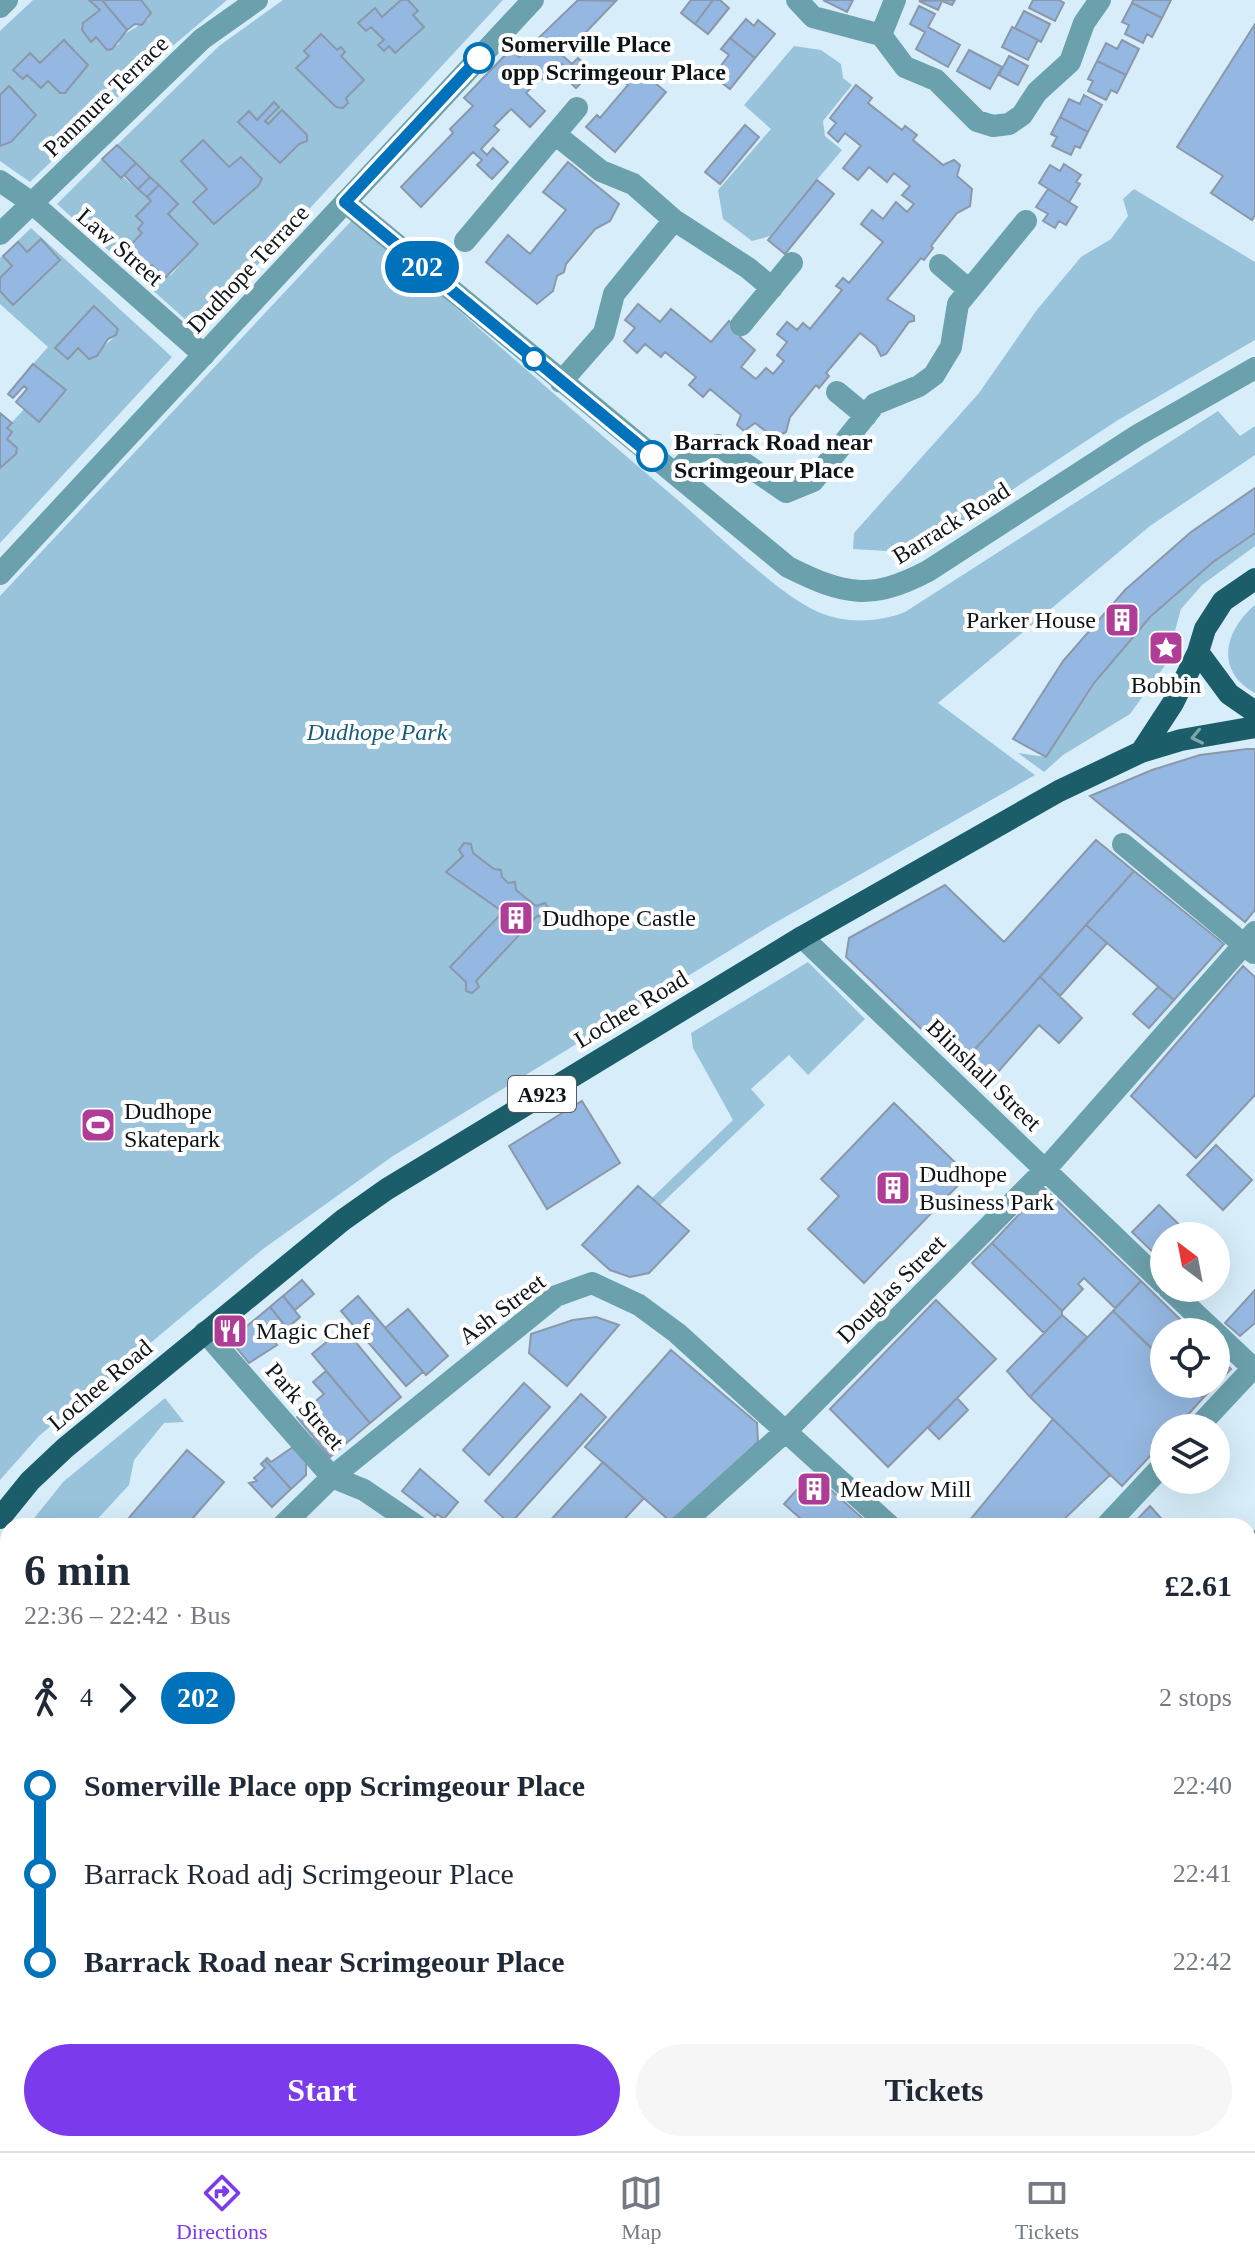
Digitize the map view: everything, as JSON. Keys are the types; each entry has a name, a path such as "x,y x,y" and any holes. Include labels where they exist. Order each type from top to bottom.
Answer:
{"main road":[{"path":"1141,752 1173,703 1198,652 1205,629 1223,601 1255,579"},
{"path":"1198,652 1229,694 1255,712"},
{"name":"Lochee Road","path":"0,1518 30,1481 65,1448 343,1220 387,1189 802,937 1059,791 1141,752 1181,740 1255,727"}],"street":[{"path":"0,7 7,0"},
{"name":"Panmure Terrace","path":"0,234 202,39 257,0"},
{"name":"Dudhope Terrace","path":"0,574 533,0"},
{"path":"797,0 813,17 881,35 905,67 936,80 977,121 993,126 1009,124 1022,115 1037,92 1070,62 1084,23 1100,0"},
{"path":"881,35 895,0"},
{"path":"465,241 577,108"},
{"path":"555,134 601,171 633,184 674,220 748,268 772,288"},
{"name":"Law Street","path":"0,181 32,203 204,355"},
{"name":"Barrack Road","path":"345,202 788,567 844,591 872,593 902,585 928,571 1138,435 1255,368"},
{"path":"561,382 604,333 614,294 674,220"},
{"path":"675,474 693,454 718,445 775,487 786,492 802,489 813,481 885,397 919,386 945,362 951,347 954,315 968,289 1026,221"},
{"path":"741,325 792,263"},
{"path":"940,265 968,289"},
{"path":"837,392 866,416"},
{"path":"1123,844 1251,944"},
{"name":"Blinshall Street","path":"802,937 1150,1271"},
{"name":"Douglas Street","path":"689,1518 786,1431 1044,1171 1251,944"},
{"name":"Ash Street","path":"332,1477 556,1296 592,1283 639,1305 677,1333 786,1431"},
{"path":"1183,1302 1201,1318"},
{"name":"Park Street","path":"205,1332 332,1477 364,1490 405,1518"},
{"path":"1210,1414 1254,1368 1230,1345"},
{"path":"786,1431 881,1518"},
{"path":"290,1518 332,1477"},
{"path":"1113,1518 1150,1479"}],"green space":[{"path":"33,0 89,0 100,10 83,23 82,30 91,41 96,37 107,50 119,44 120,37 149,19 141,0 227,0 155,61 30,182 0,161 0,31","holes":["64,40 88,65 65,92 48,81 41,88 27,75 23,79 14,69 40,63"]},
{"path":"283,0 401,0 382,17 375,9 359,23 366,31 371,27 384,40 379,45 383,51 389,46 395,53 413,15 408,0 503,0 197,330 57,204 102,159 151,201 136,216 143,223 138,229 142,233 125,251 145,271 152,265 165,277 171,275 198,243 168,214 177,204 117,145 219,46","holes":["274,103 278,108 265,122 268,124 282,110 307,142 299,144 279,163 238,122 249,112 257,120"]},
{"path":"794,46 821,50 841,64 843,78 852,85 823,121 825,136 842,150 770,236 752,241 723,219 718,190 771,129 744,105"},
{"path":"1134,189 1255,262 1255,340 1118,420 927,546 903,552 853,549 854,533 979,393 1036,311 1081,257 1111,239 1128,216 1123,199"},
{"name":"Dudhope Park","path":"354,218 765,576 800,602 838,618 872,620 905,612 1218,411 1240,436 1255,426 1255,455 1150,526 938,703 1035,775 773,924 393,1156 263,1249 39,1436 0,1480 0,596"},
{"path":"31,228 172,357 0,543 0,468 17,448 7,439 12,432 7,428 24,409 39,422 66,390 33,364 48,347 0,304 0,258","holes":["94,307 118,329 116,335 90,359 78,348 68,359 56,348"]},
{"path":"1255,533 1255,546 1202,585 1181,609 1166,664 1130,714 1063,755 1044,772 1018,753 1046,757 1088,692 1137,632 1192,579"},
{"path":"1255,605 1255,693 1233,673 1228,650 1237,626"},
{"path":"808,962 865,1019 808,1075 789,1055 751,1089 765,1105 660,1205 652,1198 733,1120 693,1048 691,1033"},
{"path":"165,1398 184,1422 164,1423 134,1460 129,1485 98,1518 34,1518 63,1482"}],"building":[{"path":"89,0 102,0 127,30 112,49 107,50 96,37 91,42 82,30 83,23 100,10"},
{"path":"102,0 141,0 151,13 142,25 135,24 127,30"},
{"path":"401,0 408,0 418,11 413,15 424,27 395,53 389,46 384,51 378,45 384,40 371,27 366,31 358,23 375,8 382,17"},
{"path":"578,0 616,1 563,56 572,64 578,58 592,72 576,88 562,74 567,69 562,64 545,81 541,78 526,93 545,111 530,127 511,109 494,126 499,130 481,149 487,155 493,148 508,162 492,179 477,165 482,160 473,152 421,207 401,187 453,133 450,129 473,106 464,98 511,49 519,57"},
{"path":"691,0 713,0 695,24 681,13"},
{"path":"713,0 720,0 729,8 708,34 695,24"},
{"path":"823,0 853,0 847,12"},
{"path":"955,0 952,5 942,1 938,10 919,1"},
{"path":"1033,0 1059,0 1064,3 1055,21 1029,8"},
{"path":"1133,0 1171,0 1162,18 1132,3"},
{"path":"1132,3 1162,18 1152,37 1147,34 1143,43 1125,34 1129,25 1122,22"},
{"path":"919,6 935,14 928,27 960,45 948,67 916,49 925,32 910,24"},
{"path":"1024,11 1050,24 1041,42 1015,28"},
{"path":"746,19 754,26 758,20 775,34 755,58 730,38"},
{"path":"1255,24 1255,215 1252,220 1211,193 1223,176 1177,147"},
{"path":"1012,27 1038,40 1028,60 1002,47"},
{"path":"321,34 337,50 341,47 345,52 341,56 364,80 346,98 348,103 343,108 336,107 296,68 309,56 304,51"},
{"path":"730,38 755,58 730,89 713,76 729,55 721,49"},
{"path":"64,40 88,65 65,93 60,93 48,81 41,88 27,75 23,79 13,70 30,53 40,63"},
{"path":"1122,40 1139,49 1126,75 1097,61 1106,43 1117,49"},
{"path":"969,50 1002,67 990,89 957,71"},
{"path":"1009,56 1028,66 1018,85 999,75"},
{"path":"1097,61 1126,75 1117,93 1111,90 1106,100 1088,91 1093,81 1088,79"},
{"path":"636,67 666,92 615,152 586,127 597,115 600,118 628,85 623,81"},
{"path":"856,85 872,98 868,103 902,130 905,126 917,135 913,140 943,165 954,160 960,165 957,176 972,189 970,206 957,213 924,260 921,258 887,299 914,316 914,321 909,322 886,354 881,356 876,346 860,333 826,373 829,376 819,388 816,385 790,417 786,432 778,436 774,432 772,436 755,423 744,431 737,425 741,415 710,389 703,397 689,385 696,377 665,352 661,357 645,344 637,353 624,341 635,328 625,320 638,304 660,322 671,309 711,342 729,321 743,333 740,337 755,350 741,367 756,379 766,368 773,374 784,361 777,355 787,342 777,334 787,322 797,330 803,323 810,329 842,290 836,286 843,278 849,283 883,242 861,224 872,210 883,219 896,202 907,212 914,204 902,195 910,186 894,173 887,182 869,167 858,180 843,168 861,146 845,133 838,142 828,133 836,123 830,118"},
{"path":"9,86 36,115 11,142 0,146 0,95"},
{"path":"1084,95 1102,105 1088,132 1060,117 1069,99 1080,104"},
{"path":"274,102 279,107 265,121 268,124 282,110 307,135 307,141 299,144 280,163 238,122 249,111 257,120"},
{"path":"1060,117 1088,132 1080,148 1075,146 1071,155 1052,146 1057,137 1051,134"},
{"path":"745,125 759,137 720,184 705,172"},
{"path":"203,140 229,167 241,157 262,179 214,224 193,202 207,189 181,161"},
{"path":"117,145 136,163 121,178 102,159"},
{"path":"568,162 619,204 610,221 595,229 566,264 564,272 557,276 553,291 537,304 486,262 508,235 530,254 566,210 543,192"},
{"path":"136,163 150,177 138,189 124,175"},
{"path":"1064,164 1081,175 1076,182 1080,184 1069,202 1039,183 1050,165 1060,171"},
{"path":"150,177 159,185 147,197 138,189"},
{"path":"817,180 834,194 785,254 768,240"},
{"path":"159,185 178,204 168,214 198,244 165,278 152,265 146,272 125,251 142,233 138,229 143,223 136,216 151,201 147,197"},
{"path":"1048,189 1077,207 1066,225 1059,221 1055,228 1043,221 1048,214 1036,207"},
{"path":"41,239 60,260 13,305 0,291 0,278 12,266 3,256 18,242 27,252"},
{"path":"94,306 118,329 116,335 108,339 97,356 89,359 78,348 68,359 55,348"},
{"path":"33,364 66,390 39,422 16,402 27,389 24,386 13,398 8,394"},
{"path":"0,413 12,423 7,428 12,432 7,439 17,448 16,454 0,468"},
{"name":"Parker House","path":"1255,488 1255,533 1213,562 1151,616 1094,683 1046,757 1013,739 1063,661 1125,590 1191,532"},
{"path":"1255,749 1255,910 1245,922 1090,796 1152,770 1200,755"},
{"path":"1096,840 1134,871 960,1066 846,957 849,938 945,885 1004,942"},
{"name":"Dudhope Castle","path":"464,843 471,844 473,853 494,869 501,870 502,877 508,883 515,882 516,890 536,906 545,903 551,911 547,918 537,916 476,981 479,987 472,993 466,991 466,982 450,967 503,912 446,872 463,856 459,850"},
{"path":"1134,871 1224,944 1174,1000 1086,925"},
{"path":"1086,925 1107,943 1060,996 1040,977"},
{"path":"1243,966 1255,977 1255,1095 1196,1158 1131,1096"},
{"path":"1040,977 1082,1018 1059,1043 1039,1025 984,1088 960,1066"},
{"path":"1158,987 1174,1000 1149,1028 1133,1014"},
{"path":"582,1101 620,1163 547,1209 509,1146"},
{"name":"Dudhope Business Park","path":"894,1103 968,1175 864,1283 808,1229 839,1196 821,1179"},
{"path":"1216,1145 1252,1180 1223,1210 1187,1175"},
{"path":"638,1186 689,1231 649,1273 630,1277 610,1270 582,1245"},
{"path":"1044,1188 1141,1281 1115,1308 1084,1278 1078,1284 1083,1289 1062,1311 992,1243"},
{"path":"1159,1205 1177,1222 1150,1222 1150,1249 1132,1232"},
{"path":"992,1243 1062,1311 1062,1315 1044,1333 972,1263"},
{"path":"302,1280 314,1294 295,1310 283,1296"},
{"path":"1141,1281 1150,1290 1150,1302 1162,1302 1179,1318 1150,1318 1150,1346 1113,1311"},
{"path":"1255,1290 1255,1323 1240,1336 1230,1327 1230,1318"},
{"path":"283,1296 300,1317 287,1328 270,1307"},
{"path":"358,1296 423,1372 406,1386 341,1311"},
{"path":"936,1300 996,1359 888,1467 830,1409"},
{"path":"270,1307 289,1330 275,1342 277,1345 249,1363 230,1340"},
{"path":"408,1309 448,1356 426,1375 385,1328"},
{"path":"1113,1311 1150,1347 1150,1398 1203,1398 1189,1414 1150,1414 1150,1456 1122,1486 1030,1397"},
{"path":"1062,1315 1087,1337 1030,1397 1007,1371"},
{"path":"596,1317 619,1325 567,1386 529,1353 531,1334 573,1320"},
{"path":"344,1328 401,1397 370,1423 312,1354"},
{"path":"671,1350 757,1423 758,1442 675,1518 666,1518 585,1447"},
{"path":"326,1371 370,1423 330,1457 297,1417 324,1394 313,1382"},
{"path":"524,1383 550,1407 489,1475 463,1450"},
{"path":"581,1394 606,1417 515,1518 503,1518 485,1501"},
{"path":"957,1398 968,1410 939,1439 928,1428"},
{"path":"1053,1419 1110,1475 1065,1518 972,1518"},
{"path":"293,1447 306,1461 306,1475 291,1489 265,1460 267,1458 271,1462"},
{"path":"187,1450 224,1482 193,1518 129,1518"},
{"path":"265,1460 291,1489 272,1507 249,1483 257,1481 254,1478 265,1468 261,1464"},
{"path":"603,1462 644,1498 625,1518 553,1518"},
{"path":"420,1469 458,1502 445,1518 437,1514 435,1517 402,1491"},
{"name":"Meadow Mill","path":"812,1473 862,1518 800,1518 784,1504"},
{"path":"1150,1506 1161,1518 1139,1518"}],"bus line":[{"name":"202","path":"479,58 345,202 652,456"}],"place":[{"name":"Somerville Place opp Scrimgeour Place","path":"479,58"},
{"name":"Barrack Road near Scrimgeour Place","path":"652,456"},
{"name":"Parker House","path":"1122,620"},
{"name":"Bobbin","path":"1166,648"},
{"name":"Dudhope Castle","path":"516,918"},
{"name":"Dudhope Skatepark","path":"98,1125"},
{"name":"Dudhope Business Park","path":"893,1188"},
{"name":"Magic Chef","path":"230,1331"},
{"name":"Meadow Mill","path":"814,1489"}]}
